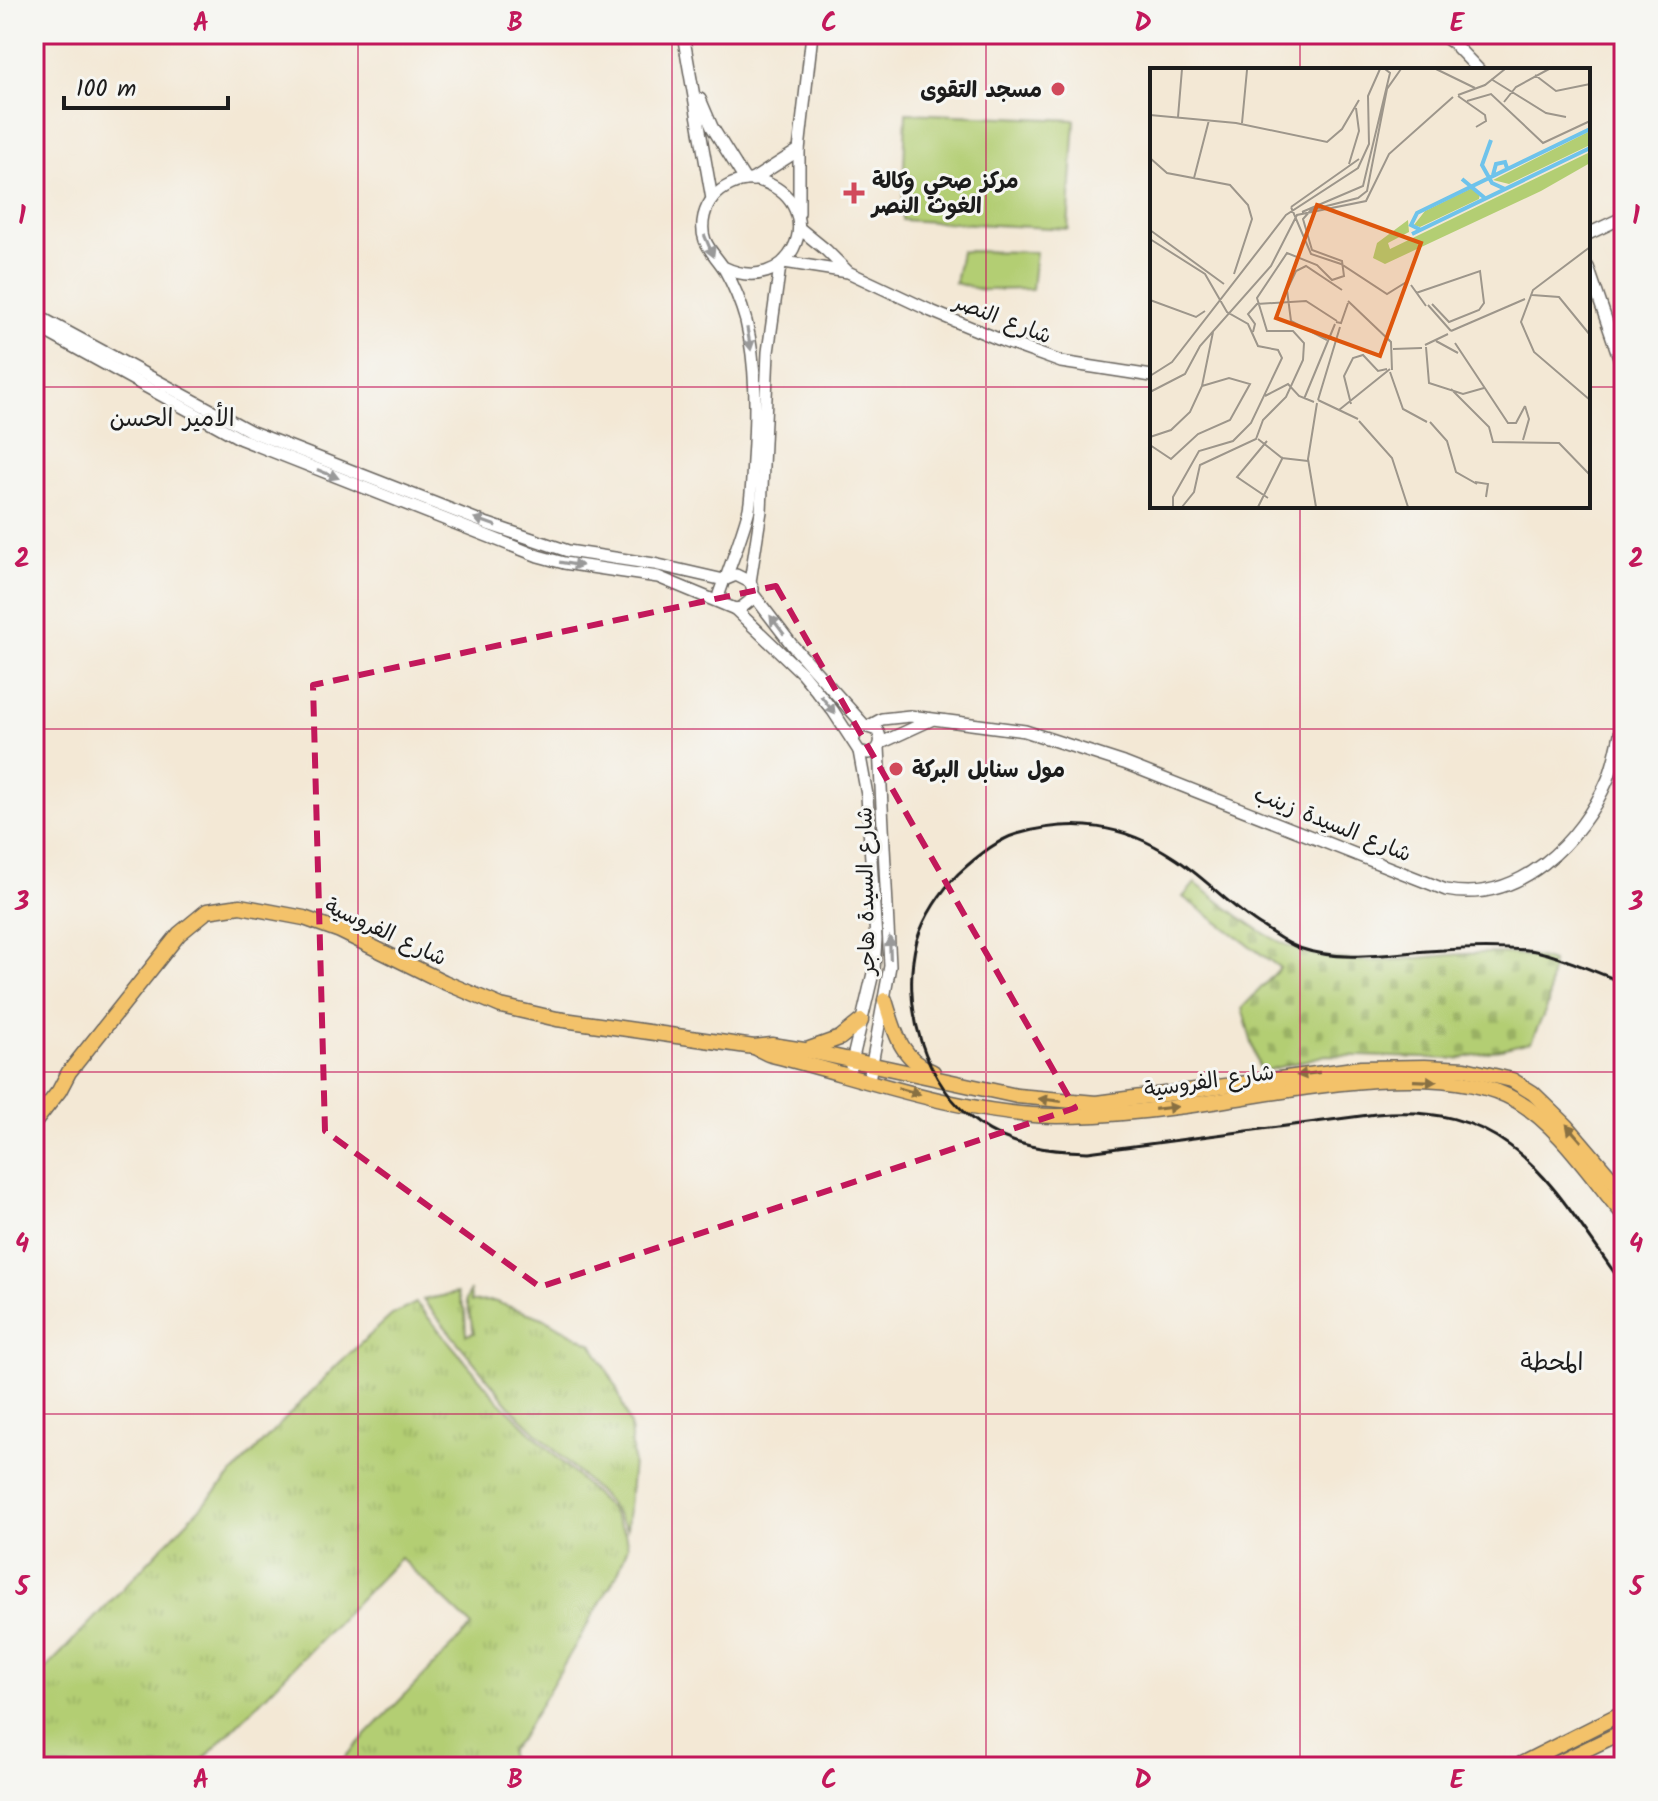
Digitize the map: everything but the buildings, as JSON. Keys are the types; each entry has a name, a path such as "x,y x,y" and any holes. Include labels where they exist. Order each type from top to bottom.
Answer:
{"main road":[{"name":"شارع الفروسية","path":"34,1107 69,1072 179,934 207,911 240,906 304,918 340,931 501,1006 557,1019 754,1047 772,1045 804,1050 851,1068"},
{"path":"885,1000 909,1058 960,1085 958,1103"},
{"path":"804,1050 840,1038 861,1021"},
{"name":"شارع الفروسية","path":"754,1047 768,1054 871,1073 958,1103 1027,1115 1104,1115 1351,1083 1411,1080 1483,1086 1500,1091 1531,1110 1562,1141 1624,1215"},
{"name":"شارع الفروسية","path":"871,1073 1017,1096 1096,1103 1361,1068 1465,1069 1512,1080 1533,1093 1567,1126 1624,1193"},
{"name":"شارع الفروسية","path":"34,1123 59,1091 69,1072"},
{"path":"1515,1767 1624,1712"},
{"path":"1550,1767 1624,1731"}],"street":[{"path":"683,34 712,199"},
{"path":"723,267 751,276 767,273 782,264 795,246 799,225 799,150 812,34"},
{"path":"1440,34 1477,68"},
{"path":"693,84 712,127 748,180 768,183 783,192 794,205 799,225"},
{"path":"723,603 719,594 749,507 755,392 746,322 735,290 723,267 707,247 703,234 704,217 712,199 727,186 748,180 799,150"},
{"path":"1590,233 1624,217"},
{"name":"شارع النصر","path":"799,225 848,272"},
{"path":"735,609 747,605 751,588 761,511 768,352 782,264"},
{"name":"شارع النصر","path":"782,264 848,272 931,311 1061,362 1150,376"},
{"path":"1590,273 1624,372"},
{"path":"34,314 250,431 488,524 568,551 725,579 741,576 792,645 867,726 880,734 880,745"},
{"path":"34,325 241,439 274,453 538,556 564,563 658,577 735,609 802,673 856,746 870,753 935,718"},
{"name":"شارع السيدة زينب","path":"867,726 894,716 935,718 1025,731 1124,763 1446,890 1461,893 1479,892 1516,881 1543,865 1571,839 1607,779 1624,713"},
{"path":"856,746 857,729 867,726"},
{"name":"شارع السيدة هاجر","path":"871,1073 885,1000 890,948 880,745"},
{"name":"شارع السيدة هاجر","path":"851,1068 874,969 876,947 866,783 856,746"},
{"path":"868,814 883,815"}],"highlighted area":[{"path":"776,586 1075,1108 540,1287 325,1131 313,685"}],"green space":[{"path":"906,113 1075,120 1068,229 902,220"},
{"path":"961,251 1036,252 1032,289 982,290 955,283"},
{"path":"1195,883 1263,932 1309,953 1369,961 1492,953 1522,955 1552,962 1548,1005 1531,1042 1458,1059 1326,1055 1260,1072 1242,1008 1280,968 1183,897"},
{"path":"470,1290 471,1302 493,1301 543,1318 592,1344 615,1384 630,1425 633,1462 627,1529 606,1500 514,1411 423,1300 457,1293 465,1312 466,1335 474,1333 466,1300"},
{"path":"416,1303 498,1400 610,1509 625,1533 628,1546 618,1573 519,1741 509,1751 509,1756 519,1767 335,1767 472,1626 400,1558 196,1767 34,1767 34,1681 337,1365 392,1315"}],"railway":[{"path":"1624,983 1561,959 1527,950 1464,949 1371,956 1317,953 1285,941 1251,919 1185,865 1136,837 1098,827 1058,826 1017,834 1001,841 945,888 917,940 912,990 921,1041 944,1088 960,1108 979,1124 1004,1138 1045,1149 1088,1152 1376,1114 1424,1114 1463,1122 1497,1137 1525,1158 1551,1185 1624,1286"}],"place":[{"name":"مسجد التقوى","path":"1058,89"},
{"name":"مركز صحي وكالة الغوث النصر","path":"854,193"},
{"name":"مول سنابل البركة","path":"896,769"}],"district":[{"name":"الأمير الحسن","path":"172,418"},
{"name":"المحطة","path":"1552,1362"}]}
